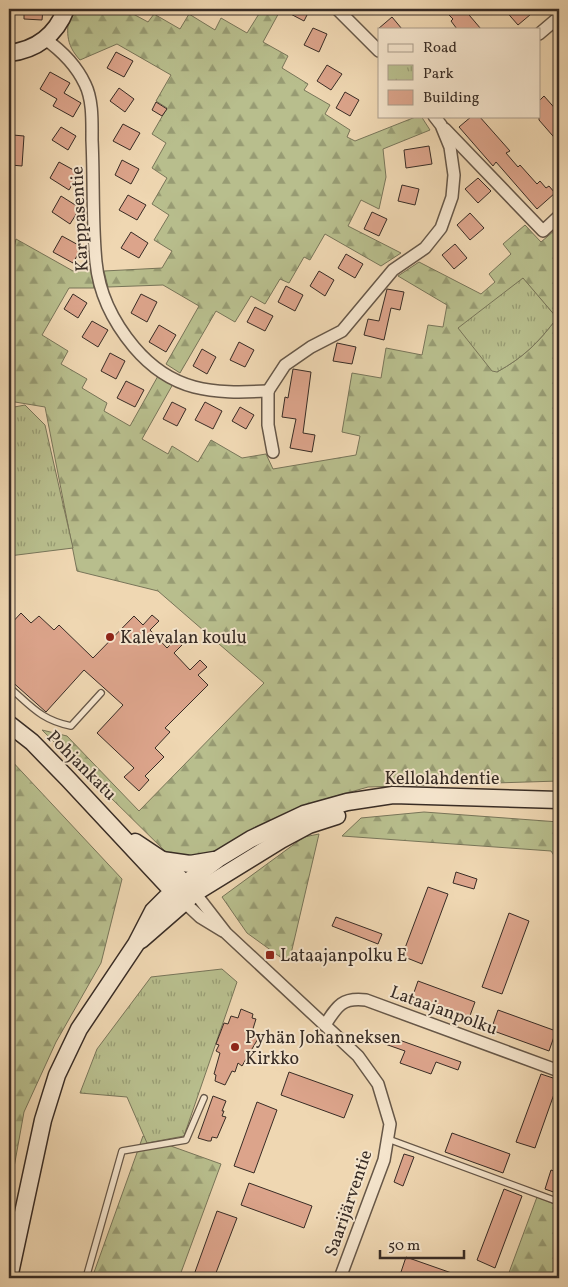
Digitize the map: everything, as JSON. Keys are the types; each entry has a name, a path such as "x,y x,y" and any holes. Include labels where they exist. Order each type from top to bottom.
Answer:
{"main road":[{"path":"9,53 20,52 45,39 63,16"},
{"name":"Pohjankatu","path":"9,724 32,742 124,837 184,893"},
{"name":"Kellolahdentie","path":"9,1278 43,1120 58,1076 79,1029 136,944 218,859 251,839 304,814 347,802 393,795 559,800"},
{"name":"Kellolahdentie","path":"184,893 309,825 362,809 410,804 559,809"},
{"name":"Pohjankatu","path":"124,837 139,844 162,860 184,893"},
{"path":"162,860 190,864 218,859"}],"street":[{"path":"337,9 378,50"},
{"path":"540,33 559,17"},
{"name":"Karppasentie","path":"45,39 66,55 86,85 92,111 96,263 105,301 120,330 143,357 173,381 204,390 236,393 268,391"},
{"path":"273,452 268,425 268,391 285,365 312,347 342,331 393,270 425,248 441,228 452,197 454,175 450,147 439,120"},
{"path":"439,120 543,231 559,216"},
{"name":"Saarijärventie","path":"184,893 200,918 226,933 325,1025 358,1056 378,1084 390,1124 384,1160 340,1278"},
{"name":"Lataajanpolku","path":"325,1025 340,1003 354,998 366,1000 559,1071"}],"lane":[{"path":"9,687 45,718 52,722 71,726 101,694"},
{"path":"86,1278 122,1151 186,1140 204,1098"},
{"path":"388,1138 559,1202"}],"green space":[{"path":"71,9 103,9 118,13 124,9 148,22 154,14 180,29 189,14 215,30 221,18 247,33 262,9 281,9 263,42 288,56 282,68 308,84 304,90 330,105 325,114 350,130 347,137 355,141 413,118 422,118 430,130 383,149 386,177 379,209 361,200 348,226 401,253 381,266 325,234 310,260 304,257 289,283 280,279 265,304 251,296 235,322 216,311 180,373 166,364 199,306 163,285 108,287 104,271 162,268 172,251 154,240 169,215 152,204 167,178 152,168 166,143 152,134 167,108 156,101 171,75 117,44 80,60 69,42 68,24"},
{"path":"525,225 541,242 555,230 559,231 559,781 368,787 312,803 251,830 199,861 171,857 42,730 67,736 139,811 264,683 158,591 77,571 45,407 9,401 9,269 16,239 73,271 91,270 94,288 69,288 42,335 68,351 61,364 87,379 82,388 107,403 104,411 130,426 158,376 173,384 142,439 168,454 172,446 198,462 211,440 242,458 266,454 273,469 356,455 360,436 342,432 352,373 381,378 386,348 422,355 428,325 443,327 447,305 398,276 419,262 481,294 495,282 489,274 511,254 503,244","holes":["523,279 557,318 530,349 497,372"]},
{"path":"523,278 557,318 537,342 523,355 497,372 492,371 458,328"},
{"path":"25,405 45,425 73,548 9,556 9,408"},
{"path":"9,758 122,879 101,963 56,1042 24,1112 9,1195"},
{"path":"424,812 559,822 559,863 551,851 342,836 361,818"},
{"path":"319,834 290,958 283,959 247,933 222,897 304,837"},
{"path":"222,969 237,982 184,1136 147,1143 127,1097 80,1093 97,1049 151,977"},
{"path":"143,1136 221,1164 179,1278 92,1278"},
{"path":"537,1197 559,1206 559,1278 507,1278"}],"building":[{"path":"24,9 43,9 42,20 24,19"},
{"path":"281,9 310,9 304,21"},
{"path":"443,9 464,9 480,28 456,28 451,21 453,19"},
{"path":"504,9 537,9 518,25"},
{"path":"392,17 401,28 379,28"},
{"path":"313,28 327,34 319,52 304,45"},
{"path":"116,52 133,61 124,77 107,68"},
{"path":"327,65 342,74 331,90 317,81"},
{"path":"50,72 70,83 64,93 81,103 73,117 53,106 57,99 40,89"},
{"path":"119,88 134,99 125,112 110,101"},
{"path":"345,92 359,100 350,116 336,108"},
{"path":"544,96 559,113 559,143 539,120 540,100"},
{"path":"156,102 167,109 162,116 152,110"},
{"path":"470,118 481,118 510,151 506,153 518,167 520,165 537,184 540,181 546,188 549,186 555,193 537,209 496,162 493,166 459,127"},
{"path":"123,124 140,133 130,150 113,141"},
{"path":"61,127 76,136 68,150 52,140"},
{"path":"13,135 24,136 22,166 11,165"},
{"path":"429,146 432,164 406,168 404,150"},
{"path":"122,160 139,169 131,184 115,175"},
{"path":"59,162 79,173 69,190 50,178"},
{"path":"478,178 491,191 478,203 465,189"},
{"path":"402,185 419,189 415,205 398,201"},
{"path":"128,195 146,205 137,220 119,210"},
{"path":"61,196 80,208 70,224 52,212"},
{"path":"372,212 387,219 379,236 364,229"},
{"path":"470,213 484,228 470,240 457,225"},
{"path":"131,232 148,243 139,258 121,248"},
{"path":"62,236 82,247 73,263 53,252"},
{"path":"455,244 467,258 454,269 442,255"},
{"path":"346,254 363,264 355,278 338,268"},
{"path":"319,271 334,280 325,296 310,286"},
{"path":"286,286 303,295 295,311 278,302"},
{"path":"387,289 404,292 400,310 391,308 384,340 364,335 368,319 379,321"},
{"path":"73,294 87,303 78,318 64,309"},
{"path":"141,294 157,302 147,322 131,313"},
{"path":"255,307 273,316 265,331 247,322"},
{"path":"92,321 108,330 98,347 82,337"},
{"path":"159,325 176,335 166,352 149,342"},
{"path":"239,342 254,350 245,367 230,360"},
{"path":"337,343 356,347 352,364 333,361"},
{"path":"202,349 216,357 207,374 193,366"},
{"path":"110,353 125,361 116,379 101,371"},
{"path":"293,369 311,372 303,433 315,435 312,452 290,448 296,419 282,417 285,397 288,398"},
{"path":"126,381 144,390 135,407 117,398"},
{"path":"172,402 186,409 177,426 163,419"},
{"path":"205,402 222,411 213,429 195,420"},
{"path":"240,407 254,415 246,429 232,421"},
{"path":"21,613 31,623 39,616 54,630 59,625 93,658 134,616 143,625 152,615 159,621 150,630 167,648 176,639 182,645 174,653 190,670 200,660 207,667 198,675 208,685 165,728 170,732 155,748 164,757 145,776 149,780 139,791 124,777 134,768 97,733 123,705 84,670 46,712 9,679 9,626"},
{"path":"456,872 477,879 474,889 453,883"},
{"path":"428,887 448,894 422,964 402,956"},
{"path":"509,913 529,921 502,994 482,987"},
{"path":"336,917 382,934 378,944 332,926"},
{"path":"418,981 475,1002 468,1021 411,1001"},
{"name":"Pyhän Johanneksen Kirkko","path":"241,1009 253,1014 252,1018 256,1019 252,1032 259,1037 242,1066 238,1063 235,1072 232,1071 225,1085 215,1081 216,1075 214,1074 220,1053 216,1051 219,1045 216,1044 224,1023 228,1024 231,1016 238,1018"},
{"path":"498,1010 556,1031 549,1051 491,1030"},
{"path":"388,1036 461,1062 458,1070 436,1062 431,1074 400,1063 405,1051 385,1044"},
{"path":"289,1072 353,1095 344,1118 281,1095"},
{"path":"541,1074 559,1080 535,1148 516,1142"},
{"path":"213,1096 226,1101 222,1116 226,1117 217,1138 212,1137 211,1141 208,1141 198,1138"},
{"path":"257,1102 277,1110 254,1173 234,1166"},
{"path":"452,1133 510,1154 503,1173 445,1152"},
{"path":"404,1154 414,1157 403,1186 394,1182"},
{"path":"551,1170 559,1173 559,1194 545,1189"},
{"path":"249,1183 312,1206 304,1228 241,1205"},
{"path":"504,1189 522,1196 495,1268 477,1260"},
{"path":"217,1211 237,1218 214,1278 212,1278 195,1272"},
{"path":"406,1257 463,1277 407,1278 400,1275"}],"place":[{"name":"Kalevalan koulu","path":"110,637"},
{"name":"Lataajanpolku E","path":"270,955"},
{"name":"Pyhän Johanneksen Kirkko","path":"235,1047"}]}
